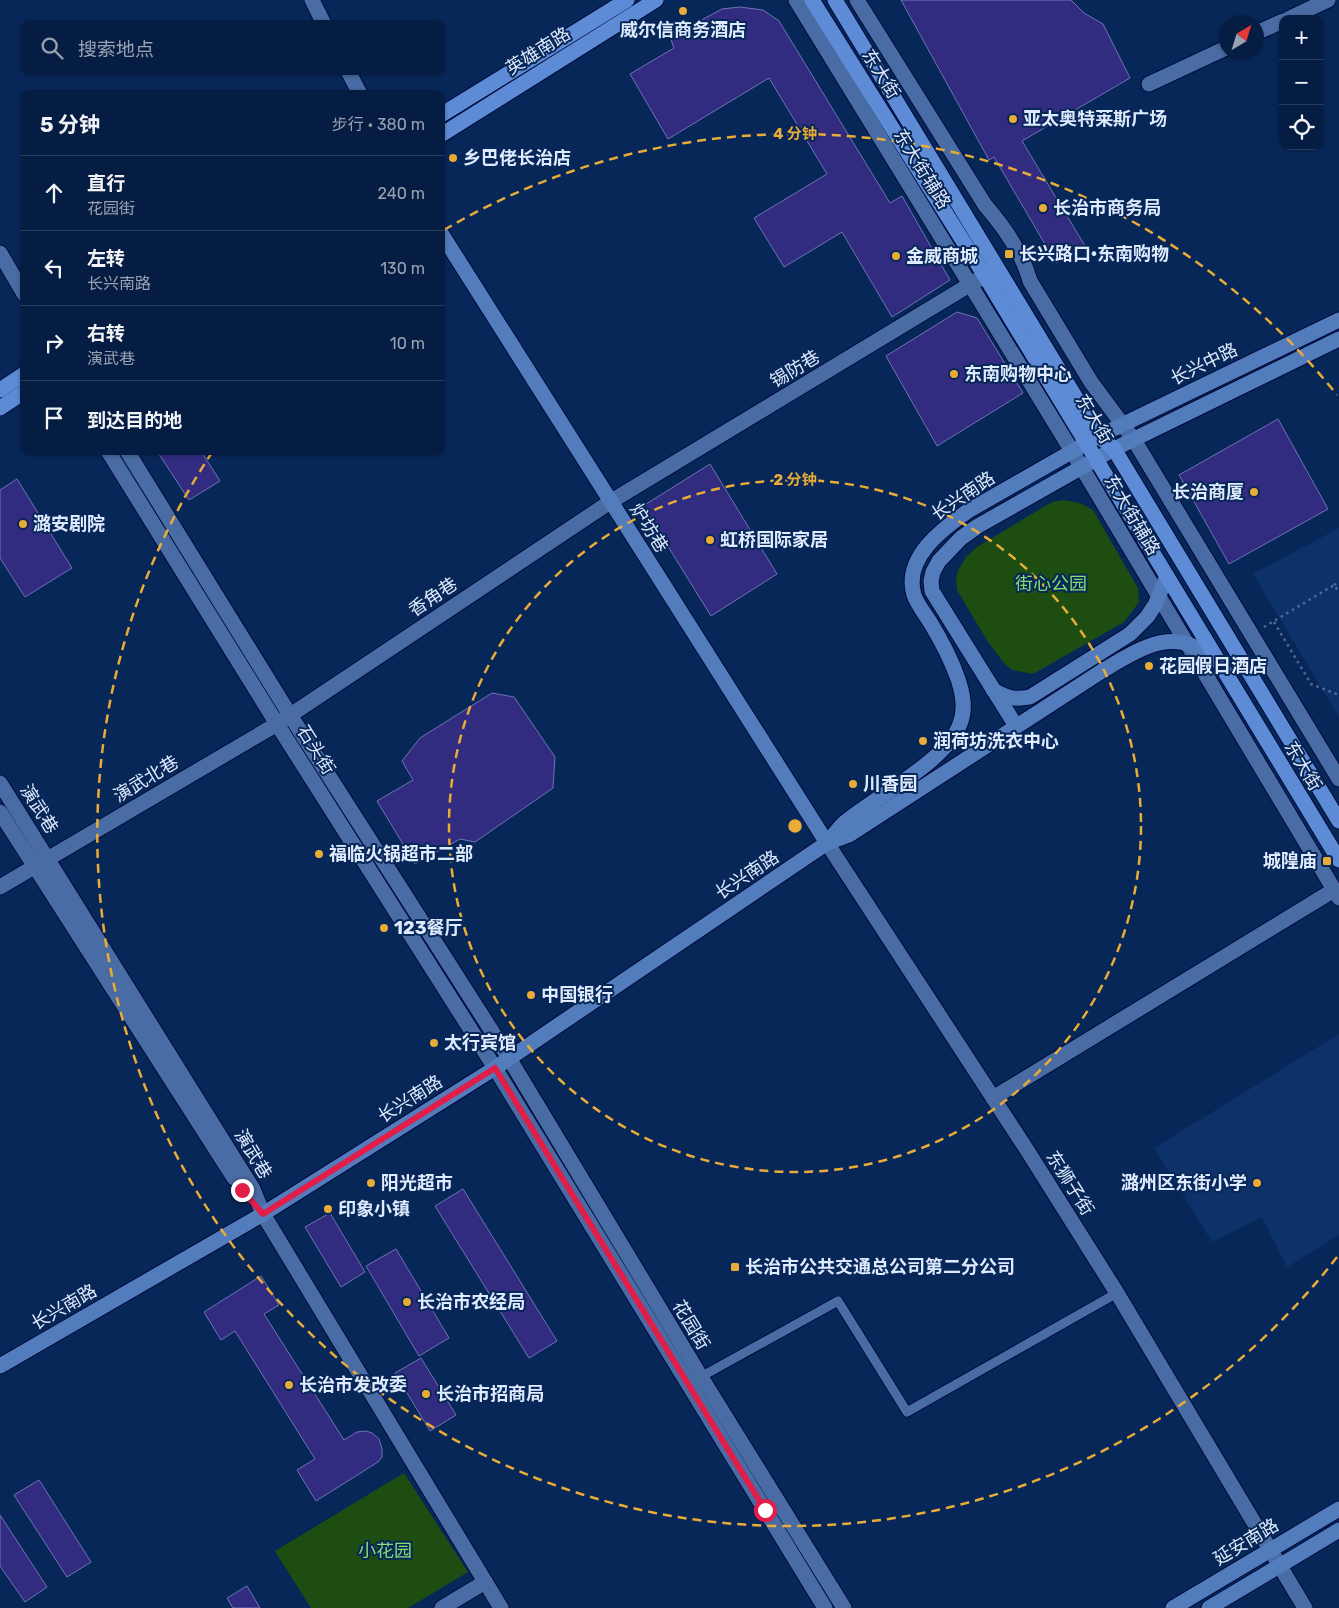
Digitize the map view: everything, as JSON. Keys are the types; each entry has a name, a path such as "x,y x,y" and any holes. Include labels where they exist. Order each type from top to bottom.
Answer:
{"main road":[{"name":"英雄南路","path":"445,113 626,0"},
{"name":"英雄南路","path":"445,132 656,0"},
{"name":"东大街","path":"812,0 991,272"},
{"name":"东大街","path":"835,1 991,272 1093,439 1095,459 1339,860"},
{"name":"炉坊巷","path":"445,239 828,843"},
{"name":"长兴中路","path":"1093,439 1339,320"},
{"name":"长兴中路","path":"1095,459 1339,339"},
{"path":"0,390 20,377"},
{"path":"0,408 20,395"},
{"name":"东大街","path":"1093,439 1114,449 1339,821"},
{"name":"长兴南路","path":"828,843 843,825 926,764 948,743 960,725 964,707 961,688 954,668 942,643 914,596 913,580 915,566 923,552 949,524 968,511 1093,439"},
{"name":"长兴南路","path":"1016,726 932,591 931,581 933,572 948,550 978,526 1095,459"},
{"path":"993,690 1004,697 1015,700 1030,697 1130,634 1147,617 1159,596 1167,576"},
{"name":"长兴南路","path":"0,1366 263,1214 495,1068 828,843 849,835 1102,671 1137,651 1161,643 1187,644 1216,659"},
{"name":"延安南路","path":"1173,1608 1339,1509"},
{"path":"1209,1608 1339,1530"}],"street":[{"path":"312,0 322,20"},
{"name":"东大街辅路","path":"796,0 1072,451 1336,894"},
{"name":"东大街辅路","path":"857,0 985,205 997,219 1026,266 1030,281 1091,382 1134,440 1339,778"},
{"path":"1296,15 1328,0"},
{"path":"1264,29 1279,23"},
{"path":"1149,84 1219,51"},
{"path":"350,75 358,90"},
{"path":"0,253 20,287"},
{"name":"锡防巷","path":"610,502 991,272"},
{"name":"石头街","path":"110,455 277,724 495,1068"},
{"name":"石头街","path":"129,455 290,715 510,1058"},
{"name":"香角巷","path":"277,724 610,502"},
{"name":"演武北巷","path":"0,888 277,724"},
{"name":"演武巷","path":"0,783 42,863 242,1190 263,1214 501,1608"},
{"name":"演武巷","path":"0,812 42,863"},
{"name":"东狮子街","path":"828,843 993,1098 1116,1293 1272,1550 1279,1567 1305,1608"},
{"path":"993,1098 1336,894"},
{"name":"花园街","path":"510,1058 825,1608"},
{"name":"花园街","path":"495,1068 694,1380 844,1608"},
{"path":"442,1608 485,1582"}],"lane":[{"path":"694,1380 838,1301 907,1412 1116,1293"}],"path":[{"path":"1252,634 1339,582"},
{"path":"1334,585 1339,592"},
{"path":"1274,622 1311,684 1339,695"}],"shaded area":[{"path":"1339,528 1339,717 1253,574"},
{"name":"潞州区东街小学","path":"1339,1034 1339,1235 1287,1267 1262,1217 1212,1242 1154,1148"}],"green space":[{"name":"街心公园","path":"1063,500 1080,503 1093,510 1138,588 1139,602 1124,622 1033,674 1012,670 1004,663 988,642 957,590 956,577 966,557 977,547 1052,502"},
{"name":"小花园","path":"404,1473 468,1572 408,1608 311,1608 275,1551"}],"building":[{"name":"亚太奥特莱斯广场","path":"901,0 1071,0 1084,13 1103,24 1130,78 1022,141 1085,246 1056,263 994,157 989,160"},
{"path":"740,7 763,10 779,21 890,203 902,196 950,280 892,317 842,232 784,267 754,218 827,174 769,78 668,139 630,74 674,48 670,37 722,9"},
{"name":"东南购物中心","path":"957,312 977,318 1023,393 937,446 886,356"},
{"name":"长治商厦","path":"1278,419 1328,509 1229,564 1179,475"},
{"path":"160,455 204,455 220,481 189,500"},
{"name":"虹桥国际家居","path":"710,464 777,574 711,616 643,506"},
{"name":"潞安剧院","path":"17,479 72,568 25,597 0,558 0,490"},
{"path":"492,693 514,697 555,757 553,788 475,842 460,839 415,864 377,801 413,780 402,761 420,738"},
{"path":"463,1189 557,1341 529,1358 435,1206"},
{"path":"330,1213 365,1272 341,1287 305,1227"},
{"name":"长治市农经局","path":"396,1249 449,1338 419,1356 366,1266"},
{"name":"长治市发改委","path":"261,1276 279,1305 264,1314 344,1440 357,1432 366,1431 379,1439 382,1449 382,1457 378,1462 316,1501 297,1470 315,1459 235,1331 221,1340 204,1312"},
{"name":"长治市招商局","path":"421,1358 456,1415 430,1431 395,1373"},
{"path":"39,1480 91,1562 67,1577 14,1495"},
{"path":"0,1515 47,1587 25,1602 0,1566"},
{"path":"247,1586 260,1608 233,1608 227,1598"}],"place":[{"name":"威尔信商务酒店","path":"683,11"},
{"name":"亚太奥特莱斯广场","path":"1013,119"},
{"name":"乡巴佬长治店","path":"453,158"},
{"name":"长治市商务局","path":"1043,208"},
{"name":"长兴路口·东南购物","path":"1009,254"},
{"name":"金威商城","path":"896,256"},
{"name":"东南购物中心","path":"954,374"},
{"name":"长治商厦","path":"1254,492"},
{"name":"潞安剧院","path":"23,524"},
{"name":"虹桥国际家居","path":"710,540"},
{"name":"花园假日酒店","path":"1149,666"},
{"name":"润荷坊洗衣中心","path":"923,741"},
{"name":"川香园","path":"853,784"},
{"name":"福临火锅超市二部","path":"319,854"},
{"name":"城隍庙","path":"1327,861"},
{"name":"123餐厅","path":"384,928"},
{"name":"中国银行","path":"531,995"},
{"name":"太行宾馆","path":"434,1043"},
{"name":"阳光超市","path":"371,1183"},
{"name":"潞州区东街小学","path":"1257,1183"},
{"name":"印象小镇","path":"328,1209"},
{"name":"长治市公共交通总公司第二分公司","path":"735,1267"},
{"name":"长治市农经局","path":"407,1302"},
{"name":"长治市发改委","path":"289,1385"},
{"name":"长治市招商局","path":"426,1394"}],"route":[{"path":"242,1190 263,1214 495,1068 765,1510"}]}
